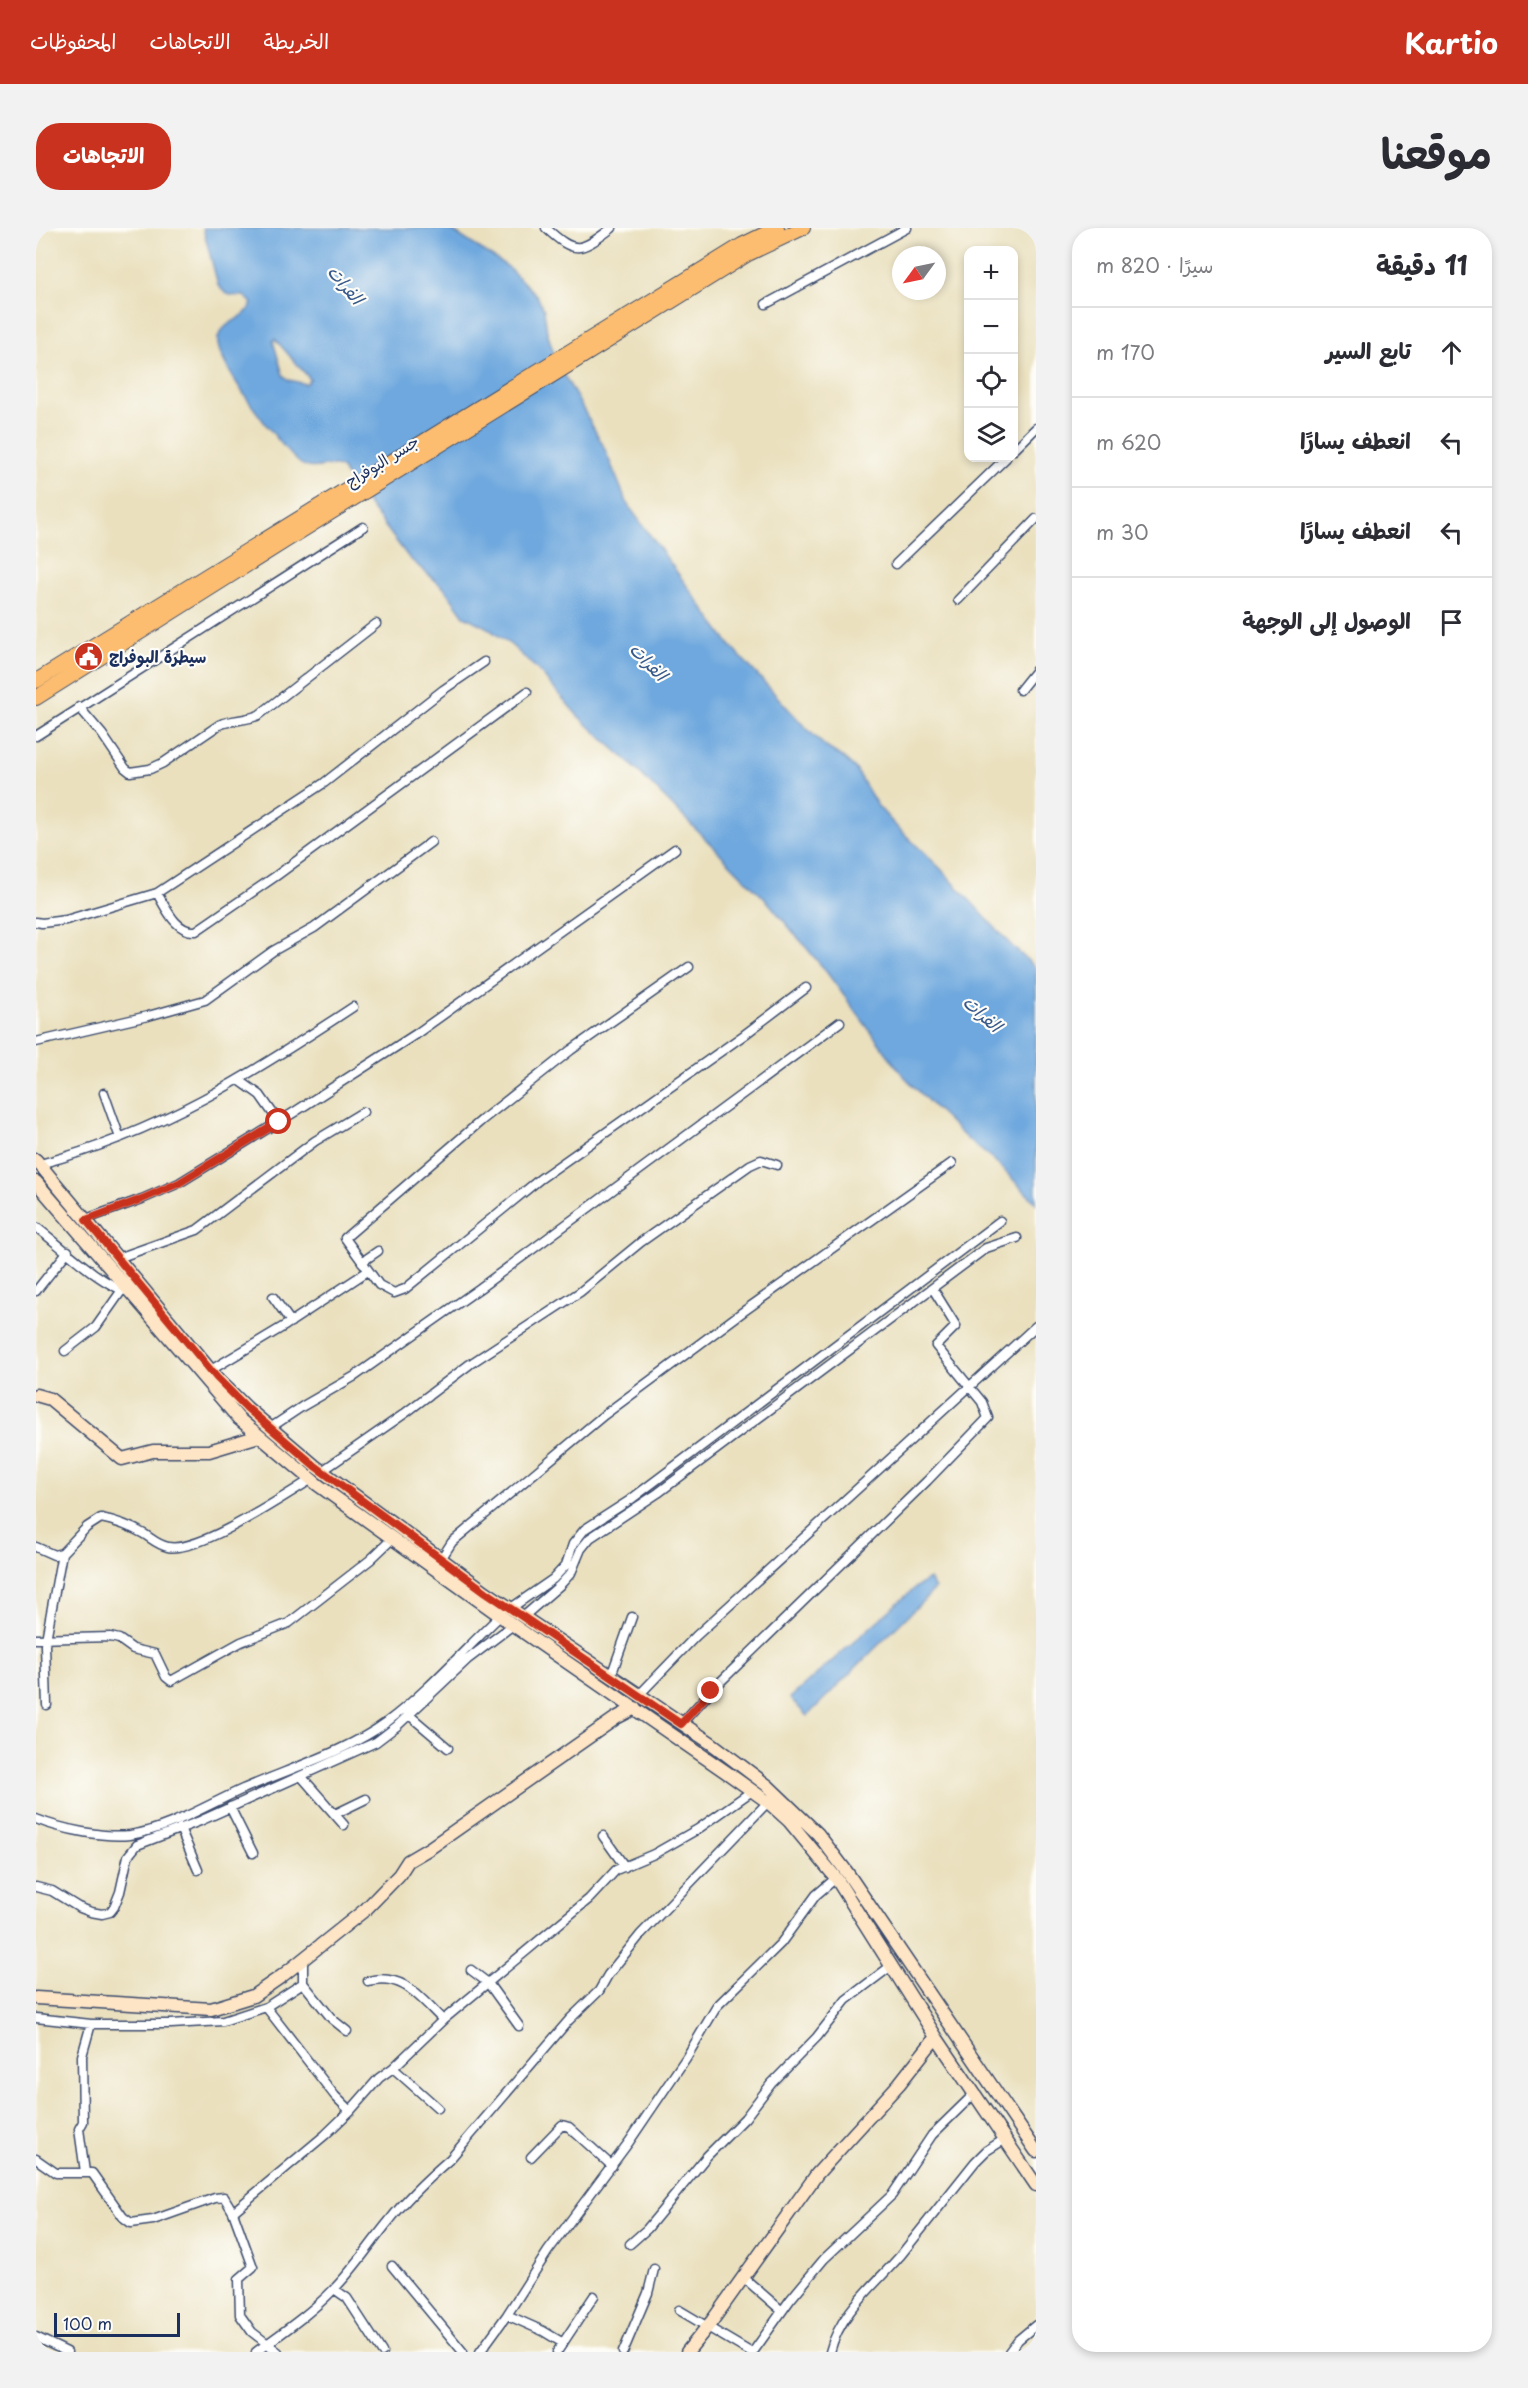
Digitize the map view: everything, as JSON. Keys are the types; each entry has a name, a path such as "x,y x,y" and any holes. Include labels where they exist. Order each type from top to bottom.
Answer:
{"main road":[{"path":"745,249 777,228"},
{"path":"745,249 803,228"},
{"name":"جسر البوفراج","path":"36,681 226,571 745,249"},
{"name":"جسر البوفراج","path":"36,698 226,571"},
{"path":"38,1162 211,1370 247,1408 265,1432 312,1479 392,1539 433,1558 511,1608 518,1621 635,1708 768,1802 789,1821 836,1878 936,2037 1036,2185"},
{"path":"36,1182 125,1290 238,1419 265,1432 322,1471 433,1558 500,1616 518,1621 611,1676 768,1786 818,1834 933,1997 1036,2151"},
{"path":"154,1322 164,1314"},
{"path":"37,1394 50,1399 122,1459 153,1451 210,1451 265,1432"},
{"path":"36,1998 211,2009 253,1996 366,1909 399,1875 408,1861 616,1718 635,1708"},
{"path":"917,2007 933,1997"},
{"path":"687,2352 817,2174 899,2084 936,2037"}],"street":[{"path":"546,228 564,244 579,248 590,245 612,228"},
{"path":"766,304 907,228"},
{"path":"1018,446 1036,428"},
{"path":"896,564 1002,462"},
{"path":"958,600 1036,519"},
{"path":"36,736 363,528"},
{"path":"79,707 102,734 125,768 130,772 150,769 227,721 247,720 259,715 376,624"},
{"path":"36,922 66,920 157,893 324,783 443,690 484,662"},
{"path":"1020,690 1036,670"},
{"path":"157,893 173,919 183,929 188,932 196,931 276,876 527,692"},
{"path":"36,1041 148,1016 205,1000 273,951 314,928 431,842"},
{"path":"86,1220 179,1183 279,1122 416,1034 675,849"},
{"path":"689,967 571,1050 482,1120 345,1238 368,1271 386,1290 394,1293 405,1289 540,1179 744,1035 806,988"},
{"path":"38,1162 70,1156 120,1138 194,1105 266,1065 353,1007"},
{"path":"265,1432 303,1406 354,1377 480,1288 840,1022"},
{"path":"239,1080 260,1095 279,1122"},
{"path":"104,1093 120,1138"},
{"path":"118,1258 197,1230 315,1141 363,1112"},
{"path":"322,1471 404,1414 470,1364 580,1292 640,1242 750,1165 761,1160 777,1165"},
{"path":"433,1558 604,1415 744,1311 952,1164"},
{"path":"511,1608 553,1579 566,1565 573,1544 585,1529 630,1500 1000,1221"},
{"path":"36,1227 102,1279 125,1290 96,1327 65,1351"},
{"path":"36,1887 52,1891 91,1912 102,1914 110,1912 120,1892 128,1856 137,1845 230,1807 376,1742 480,1648 518,1621 560,1585 571,1573 581,1549 590,1538 658,1492 986,1248 1017,1238"},
{"path":"36,1291 68,1251"},
{"path":"362,1262 378,1251"},
{"path":"211,1370 291,1322 368,1271"},
{"path":"681,1724 711,1691 927,1481 988,1418 982,1402 936,1346 956,1326 933,1289"},
{"path":"273,1297 291,1322"},
{"path":"639,1695 696,1636 1036,1326"},
{"path":"47,1705 45,1645 63,1554 87,1527 101,1518 117,1521 159,1545 171,1548 184,1547 241,1521 312,1479"},
{"path":"36,1639 110,1637 119,1639 133,1649 155,1654 166,1677 171,1681 241,1642 289,1623 370,1560 392,1539"},
{"path":"36,1547 54,1555 63,1554"},
{"path":"36,1819 53,1826 100,1834 129,1835 169,1823 374,1731 420,1693 500,1616"},
{"path":"611,1676 632,1617"},
{"path":"408,1714 448,1748"},
{"path":"301,1776 344,1825"},
{"path":"233,2212 350,2111 379,2079 443,2020 571,1914 616,1870 654,1854 707,1824 752,1791"},
{"path":"335,1814 366,1799"},
{"path":"256,2352 334,2289 362,2259 389,2220 432,2174 450,2159 569,2020 599,1991 608,1975 641,1934 768,1802"},
{"path":"230,1807 254,1853"},
{"path":"180,1828 198,1870"},
{"path":"603,1836 625,1867"},
{"path":"480,2352 548,2251 612,2166 686,2058 717,2006 781,1944 816,1895 836,1878"},
{"path":"303,1959 303,1983 332,2019 347,2031"},
{"path":"630,2244 647,2229 707,2156 745,2118 771,2084 817,2037 846,2000 891,1966"},
{"path":"471,1970 488,1983 519,2026"},
{"path":"368,1982 393,1979 404,1984 443,2020"},
{"path":"36,2018 91,2024 171,2024 223,2021 266,2007 303,1983"},
{"path":"266,2007 335,2096 350,2111"},
{"path":"85,2172 79,2129 83,2122 82,2056 91,2024"},
{"path":"393,2068 438,2108"},
{"path":"679,2310 751,2352 824,2259 892,2195 932,2135 975,2093"},
{"path":"531,2157 562,2125 569,2127 612,2166"},
{"path":"830,2352 839,2327 851,2310 900,2256 975,2162 986,2151 1005,2139"},
{"path":"36,2159 56,2173 92,2173 123,2217 131,2223 153,2220 215,2198 224,2197 233,2212 254,2267 239,2279 240,2315 252,2332 278,2352"},
{"path":"392,2266 463,2352"},
{"path":"623,2352 648,2293 654,2269"},
{"path":"743,2277 782,2311"},
{"path":"334,2289 347,2298 382,2352"},
{"path":"557,2352 594,2296"},
{"path":"507,2315 563,2343"},
{"path":"1009,2352 1018,2340 1036,2325"},
{"path":"36,2337 67,2352"}],"water":[{"name":"الفرات","path":"203,228 448,228 507,266 537,296 544,310 547,332 556,360 603,445 628,505 730,645 805,727 826,747 855,768 877,805 894,824 940,868 1012,946 1036,968 1036,1203 994,1160 968,1140 902,1074 825,970 768,902 632,765 578,716 538,670 511,645 486,627 464,616 444,588 409,558 341,468 306,466 292,456 250,404 219,349 218,338 221,332 245,313 252,303 244,296 226,293 218,285","holes":["275,339 310,379 306,384 289,380 283,375 273,341"]},
{"path":"929,1579 935,1589 807,1716 790,1698 916,1587"}],"place":[{"name":"سيطرة البوفراج","path":"88,657"}],"route":[{"path":"279,1122 179,1183 86,1220 217,1378 247,1408 315,1466 486,1592 681,1724 711,1691"}]}
